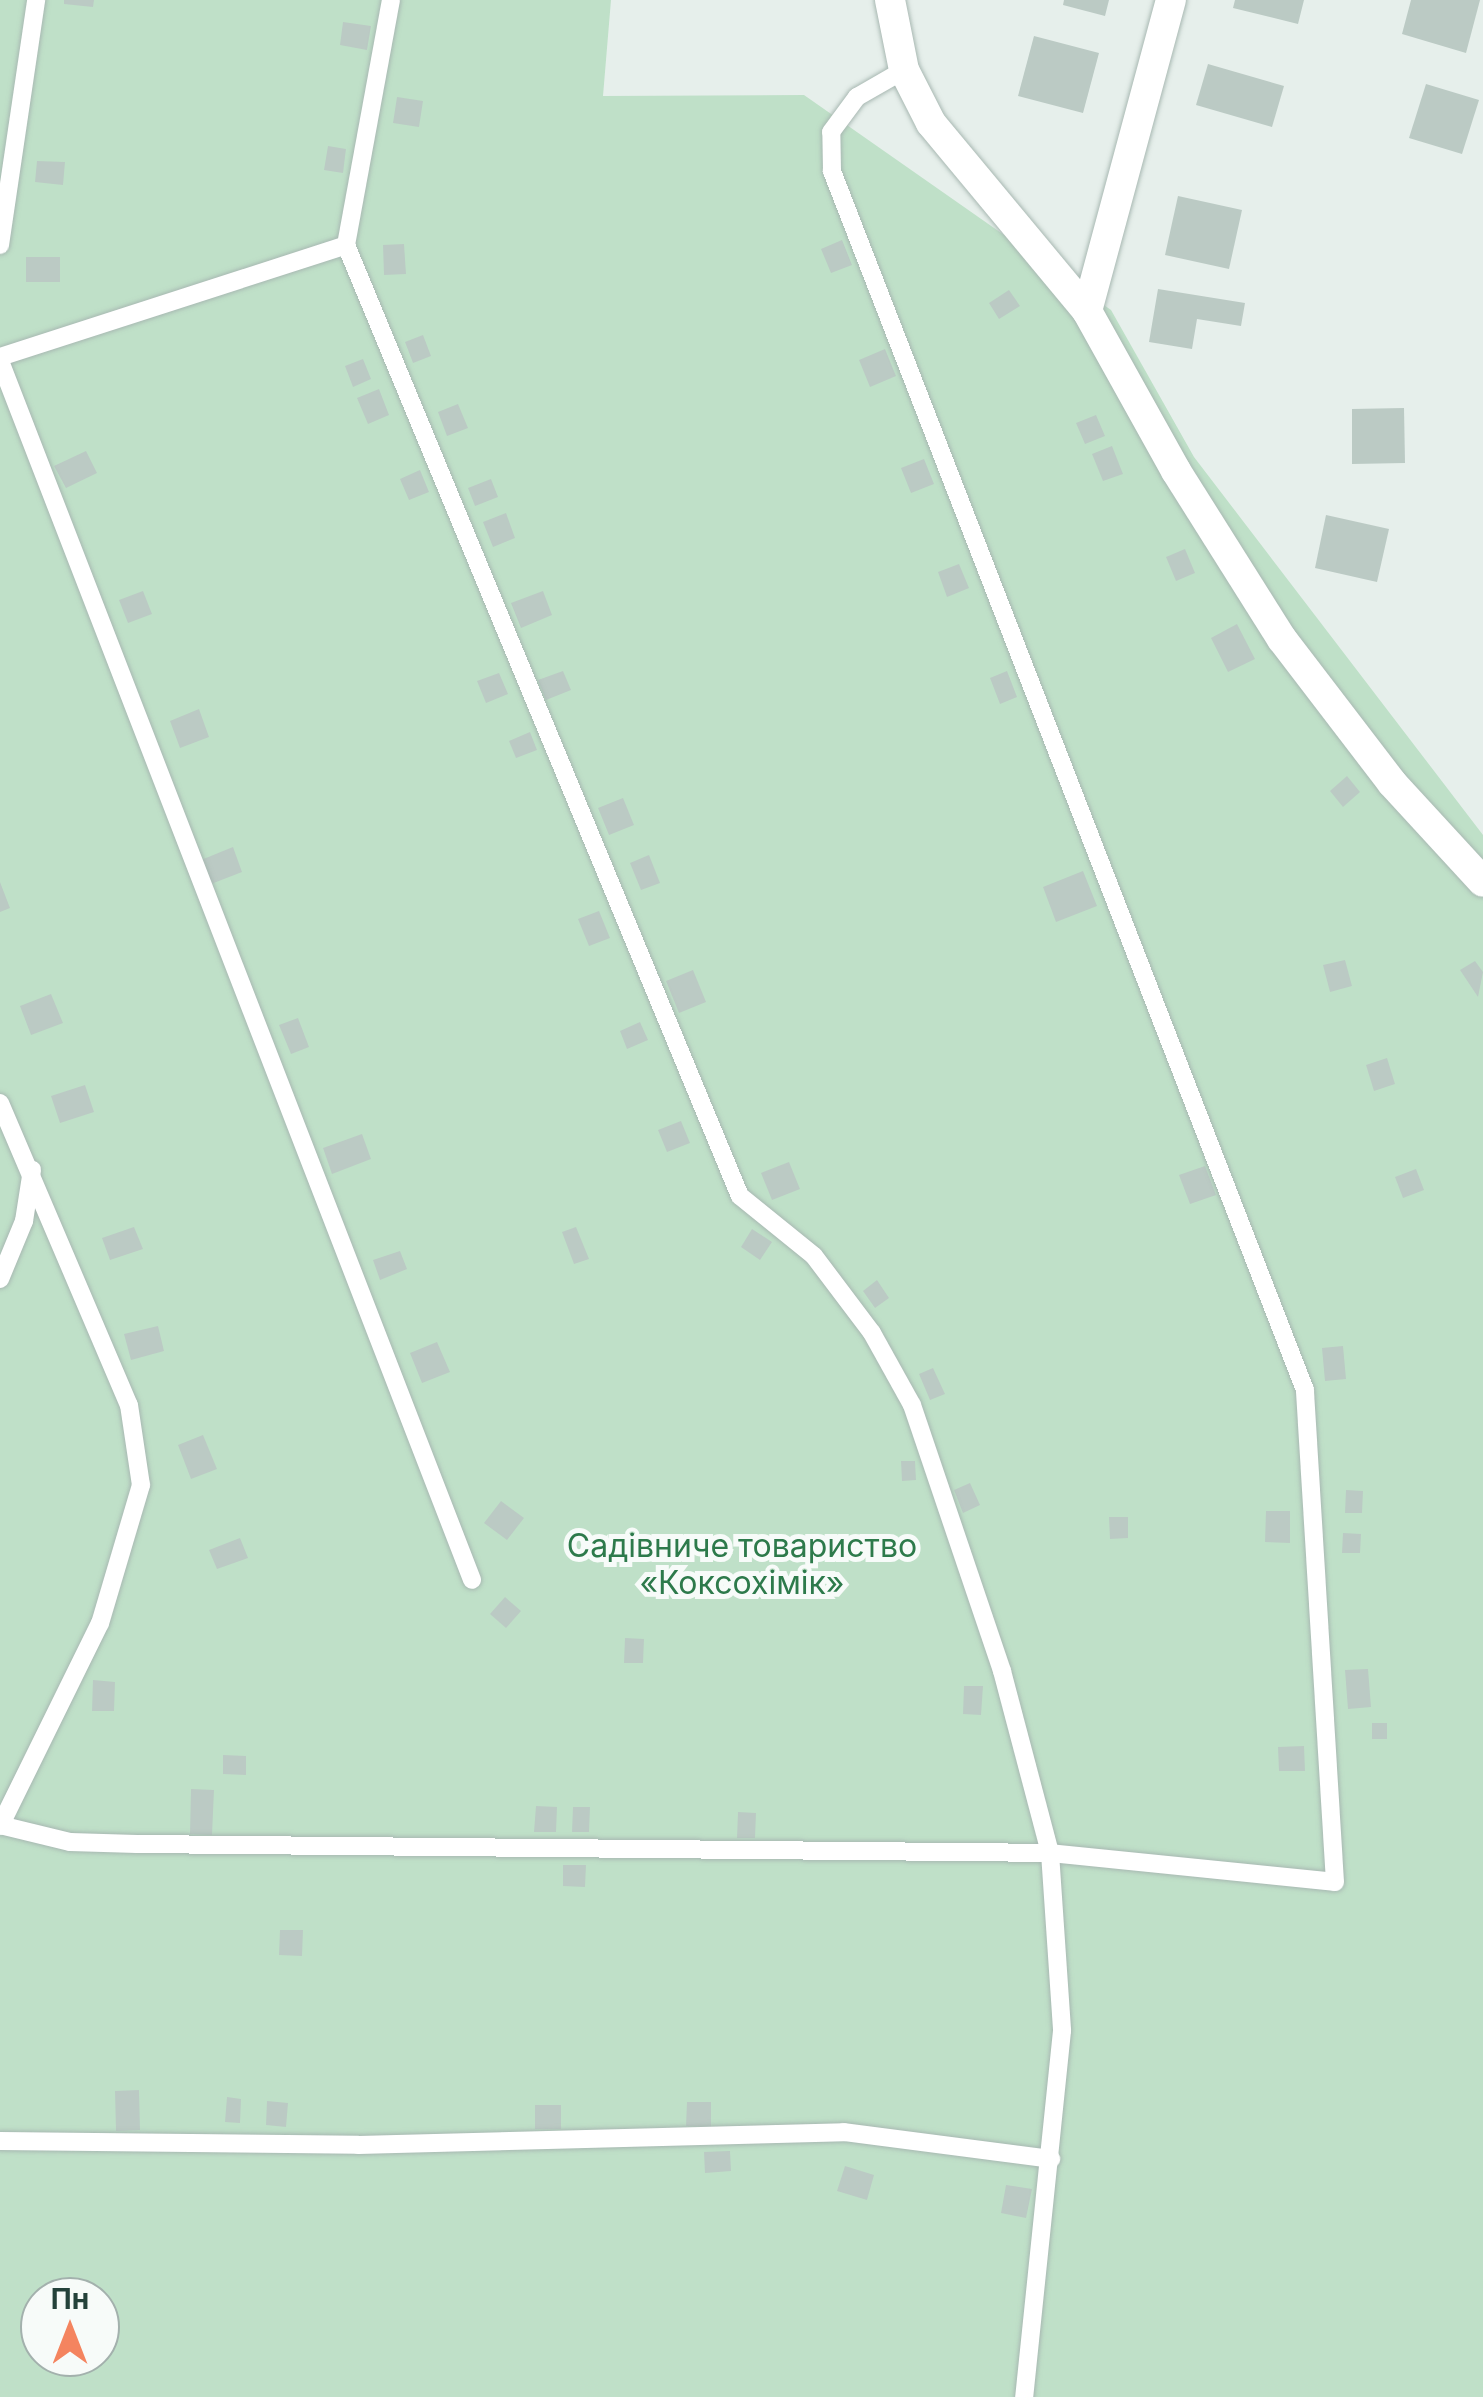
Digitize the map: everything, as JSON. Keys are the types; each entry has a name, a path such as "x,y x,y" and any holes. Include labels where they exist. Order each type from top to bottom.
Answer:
{"street":[{"path":"890,0 904,70 931,124 1087,311 1176,471 1282,639 1392,783 1483,882"},
{"path":"1087,311 1171,0"}],"lane":[{"path":"0,245 36,0"},
{"path":"391,0 346,245 740,1196 814,1256 872,1334 912,1405 1002,1671 1050,1853 1062,2031 1024,2397"},
{"path":"0,1102 129,1405 141,1485 100,1624 0,1826 70,1842 138,1844 1050,1853 1335,1882 1319,1675 1313,1458 1305,1390 832,172 831,132 857,97 904,70"},
{"path":"346,245 0,359 472,1580"},
{"path":"0,1279 24,1221 32,1170"},
{"path":"0,2141 358,2145 844,2132 1051,2159"}],"green space":[{"name":"Садівниче товариство «Коксохімік»","path":"0,0 611,0 603,96 804,95 1111,310 1194,457 1483,835 1483,2397 0,2397"}],"building":[{"path":"64,0 94,0 93,7 64,4"},
{"path":"1064,0 1109,0 1105,16 1063,5"},
{"path":"1235,0 1304,0 1298,24 1233,8"},
{"path":"1411,0 1480,0 1466,53 1402,34"},
{"path":"343,22 371,26 367,50 340,45"},
{"path":"1034,36 1099,53 1083,113 1018,96"},
{"path":"1208,64 1284,86 1272,127 1196,105"},
{"path":"1426,84 1479,100 1462,154 1409,138"},
{"path":"397,97 423,101 419,127 393,123"},
{"path":"328,146 346,149 343,173 324,170"},
{"path":"37,161 65,162 63,185 35,182"},
{"path":"1178,196 1242,210 1229,269 1165,255"},
{"path":"842,240 852,265 831,273 821,249"},
{"path":"404,244 406,274 384,275 383,245"},
{"path":"26,257 60,257 60,282 26,282"},
{"path":"1158,289 1245,303 1241,326 1197,319 1192,349 1149,342"},
{"path":"1009,290 1020,306 999,319 989,303"},
{"path":"423,335 431,356 413,363 405,342"},
{"path":"885,349 896,376 870,387 859,360"},
{"path":"363,359 371,379 353,387 345,366"},
{"path":"379,389 389,415 368,424 357,398"},
{"path":"458,404 468,428 447,436 438,412"},
{"path":"1404,408 1405,463 1352,464 1352,409"},
{"path":"1096,415 1105,436 1085,444 1076,423"},
{"path":"1112,446 1123,474 1103,481 1092,454"},
{"path":"86,451 97,473 66,488 54,466"},
{"path":"924,459 934,484 911,493 901,468"},
{"path":"420,470 429,492 409,500 400,479"},
{"path":"491,479 498,497 475,506 468,488"},
{"path":"506,513 515,538 493,547 483,522"},
{"path":"1326,515 1389,529 1377,582 1315,568"},
{"path":"1185,549 1195,573 1176,581 1166,557"},
{"path":"959,564 969,588 947,597 938,572"},
{"path":"143,591 152,614 128,623 119,600"},
{"path":"543,591 552,615 521,628 511,603"},
{"path":"1237,624 1255,659 1228,672 1211,638"},
{"path":"563,671 571,690 546,700 538,680"},
{"path":"1007,671 1017,697 1000,704 990,678"},
{"path":"499,673 508,694 486,703 477,681"},
{"path":"199,709 209,737 180,748 170,721"},
{"path":"530,732 537,750 516,758 509,741"},
{"path":"1347,776 1360,792 1343,807 1330,791"},
{"path":"623,798 634,825 609,835 598,808"},
{"path":"233,847 242,872 211,884 201,860"},
{"path":"649,855 660,883 641,890 630,863"},
{"path":"1083,871 1097,906 1056,922 1043,887"},
{"path":"0,882 10,908 0,912"},
{"path":"599,911 610,938 589,946 578,919"},
{"path":"1345,960 1352,986 1330,992 1323,965"},
{"path":"1475,961 1483,972 1478,997 1460,970"},
{"path":"693,970 706,1002 679,1013 666,981"},
{"path":"51,994 63,1023 31,1035 20,1006"},
{"path":"298,1018 309,1047 291,1054 279,1025"},
{"path":"640,1022 648,1040 627,1049 620,1031"},
{"path":"1387,1058 1395,1084 1374,1091 1366,1065"},
{"path":"85,1085 94,1112 60,1123 51,1096"},
{"path":"681,1121 690,1143 667,1152 658,1130"},
{"path":"362,1134 371,1159 332,1174 323,1148"},
{"path":"789,1162 800,1189 772,1200 761,1173"},
{"path":"1205,1166 1216,1195 1190,1204 1179,1175"},
{"path":"1416,1169 1424,1190 1403,1198 1395,1177"},
{"path":"134,1227 143,1249 110,1260 102,1238"},
{"path":"576,1227 589,1259 574,1264 562,1232"},
{"path":"752,1229 772,1242 760,1260 741,1247"},
{"path":"400,1251 407,1269 380,1280 373,1260"},
{"path":"877,1280 889,1298 875,1308 863,1291"},
{"path":"158,1326 164,1351 131,1360 124,1334"},
{"path":"437,1342 450,1372 422,1383 410,1353"},
{"path":"1343,1346 1346,1379 1325,1381 1322,1348"},
{"path":"933,1368 945,1394 930,1400 919,1374"},
{"path":"203,1435 217,1469 191,1479 178,1445"},
{"path":"901,1461 915,1461 916,1480 902,1481"},
{"path":"970,1483 980,1505 963,1513 954,1490"},
{"path":"1346,1490 1363,1491 1362,1513 1345,1513"},
{"path":"501,1501 524,1518 507,1540 484,1523"},
{"path":"1266,1511 1290,1511 1290,1543 1265,1542"},
{"path":"1109,1517 1128,1517 1128,1538 1110,1539"},
{"path":"1343,1533 1361,1534 1360,1553 1342,1553"},
{"path":"240,1538 248,1558 217,1569 209,1550"},
{"path":"505,1597 521,1611 506,1628 490,1614"},
{"path":"625,1638 644,1639 643,1663 624,1663"},
{"path":"1368,1669 1371,1707 1348,1709 1345,1670"},
{"path":"93,1680 115,1682 114,1711 92,1711"},
{"path":"964,1686 983,1686 981,1715 963,1714"},
{"path":"1372,1723 1387,1723 1387,1739 1372,1739"},
{"path":"1304,1746 1305,1771 1279,1771 1278,1747"},
{"path":"223,1755 246,1756 246,1775 223,1774"},
{"path":"191,1789 214,1790 212,1835 190,1834"},
{"path":"536,1806 557,1807 556,1832 534,1832"},
{"path":"573,1807 590,1807 589,1832 572,1832"},
{"path":"738,1812 756,1813 755,1838 737,1838"},
{"path":"563,1865 586,1865 585,1887 563,1886"},
{"path":"280,1930 303,1930 302,1956 279,1955"},
{"path":"139,2090 140,2130 116,2131 115,2091"},
{"path":"227,2097 241,2099 240,2123 225,2122"},
{"path":"267,2101 288,2103 286,2127 266,2125"},
{"path":"687,2102 711,2102 711,2127 686,2126"},
{"path":"535,2105 561,2105 561,2129 535,2129"},
{"path":"730,2151 731,2171 705,2173 704,2152"},
{"path":"845,2166 874,2175 867,2200 837,2191"},
{"path":"1006,2185 1032,2189 1026,2218 1001,2213"}]}
